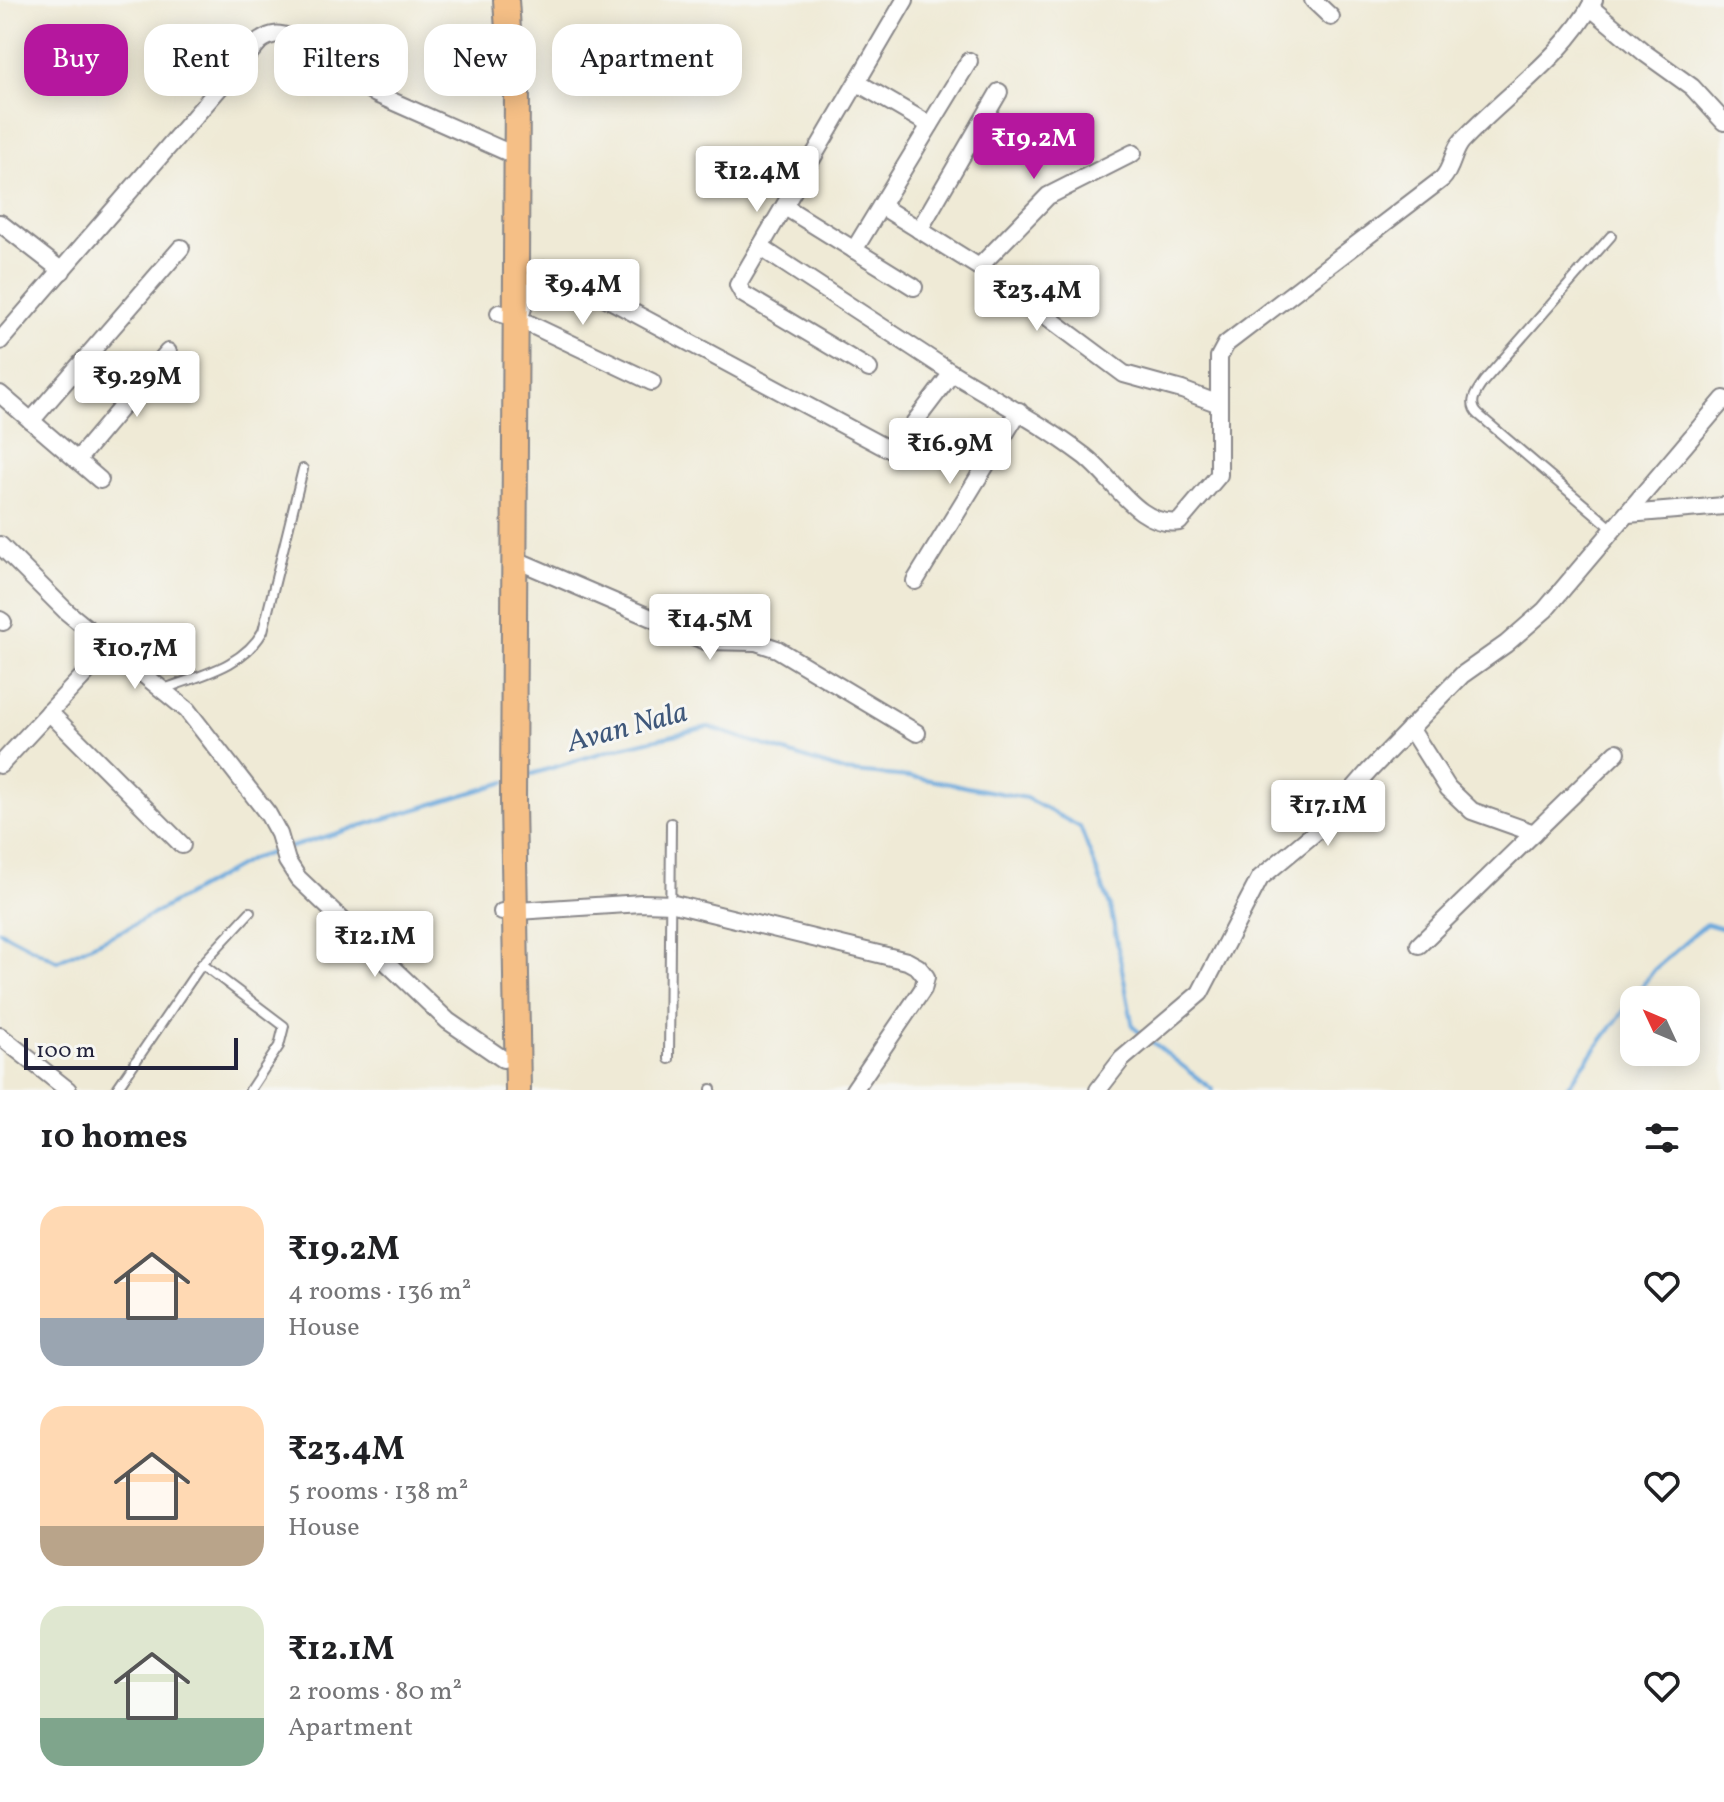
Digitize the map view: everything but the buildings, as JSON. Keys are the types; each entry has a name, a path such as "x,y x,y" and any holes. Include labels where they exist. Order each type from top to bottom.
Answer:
{"main road":[{"path":"506,0 510,60 502,90 509,153 514,559 508,730"},
{"path":"510,317 508,802 518,1090"},
{"path":"504,1090 510,911"}],"street":[{"path":"869,369 739,289 741,277 905,0"},
{"path":"1313,0 1331,17"},
{"path":"760,247 952,373 1019,411 1086,457 1141,511 1166,524 1179,522 1186,516 1219,475 1219,357 1226,344 1442,179 1459,144 1548,61 1592,3 1646,54 1692,87 1724,122"},
{"path":"0,341 260,41 270,34 292,38 376,94 509,153"},
{"path":"854,250 969,61"},
{"path":"858,83 930,125"},
{"path":"919,230 999,92"},
{"path":"979,267 1048,196 1133,153"},
{"path":"881,206 979,267 1124,374 1219,404"},
{"path":"785,207 914,287"},
{"path":"0,223 62,271"},
{"path":"31,421 181,248"},
{"path":"652,382 510,317 543,270 552,269 886,448 898,444 952,373"},
{"path":"77,460 168,352"},
{"path":"0,394 100,480"},
{"path":"1098,1090 1115,1067 1200,993 1260,878 1318,830 1462,675 1549,606 1724,399"},
{"path":"915,581 1019,411"},
{"path":"1628,514 1724,506"},
{"path":"0,545 67,612 187,710 268,814 279,834 287,861 298,878 448,1021 503,1059"},
{"path":"514,559 705,641 756,642 777,649 917,733"},
{"path":"0,765 111,646"},
{"path":"49,712 182,845"},
{"path":"1410,728 1448,788 1472,811 1534,833"},
{"path":"1419,945 1617,752"},
{"path":"510,911 669,903 907,961 918,967 926,977 923,989 854,1090"},
{"path":"0,1036 68,1090"}],"lane":[{"path":"1611,236 1484,381 1472,402 1479,415 1614,530"},
{"path":"164,689 237,660 255,644 263,631 303,469"},
{"path":"669,1059 671,823"},
{"path":"116,1090 202,964 250,912"},
{"path":"202,964 284,1026 279,1046 250,1090"}],"waterway":[{"name":"Avan Nala","path":"522,777 614,749 708,727 843,771 919,778 1026,798 1080,827 1110,906 1133,1027 1144,1036"},
{"name":"Avan Nala","path":"288,848 506,782"},
{"name":"Avan Nala","path":"0,931 57,961 128,928 251,859 280,850"},
{"name":"Avan Nala","path":"1565,1090 1654,970 1706,924 1724,929"},
{"name":"Avan Nala","path":"1151,1041 1213,1090"}]}
